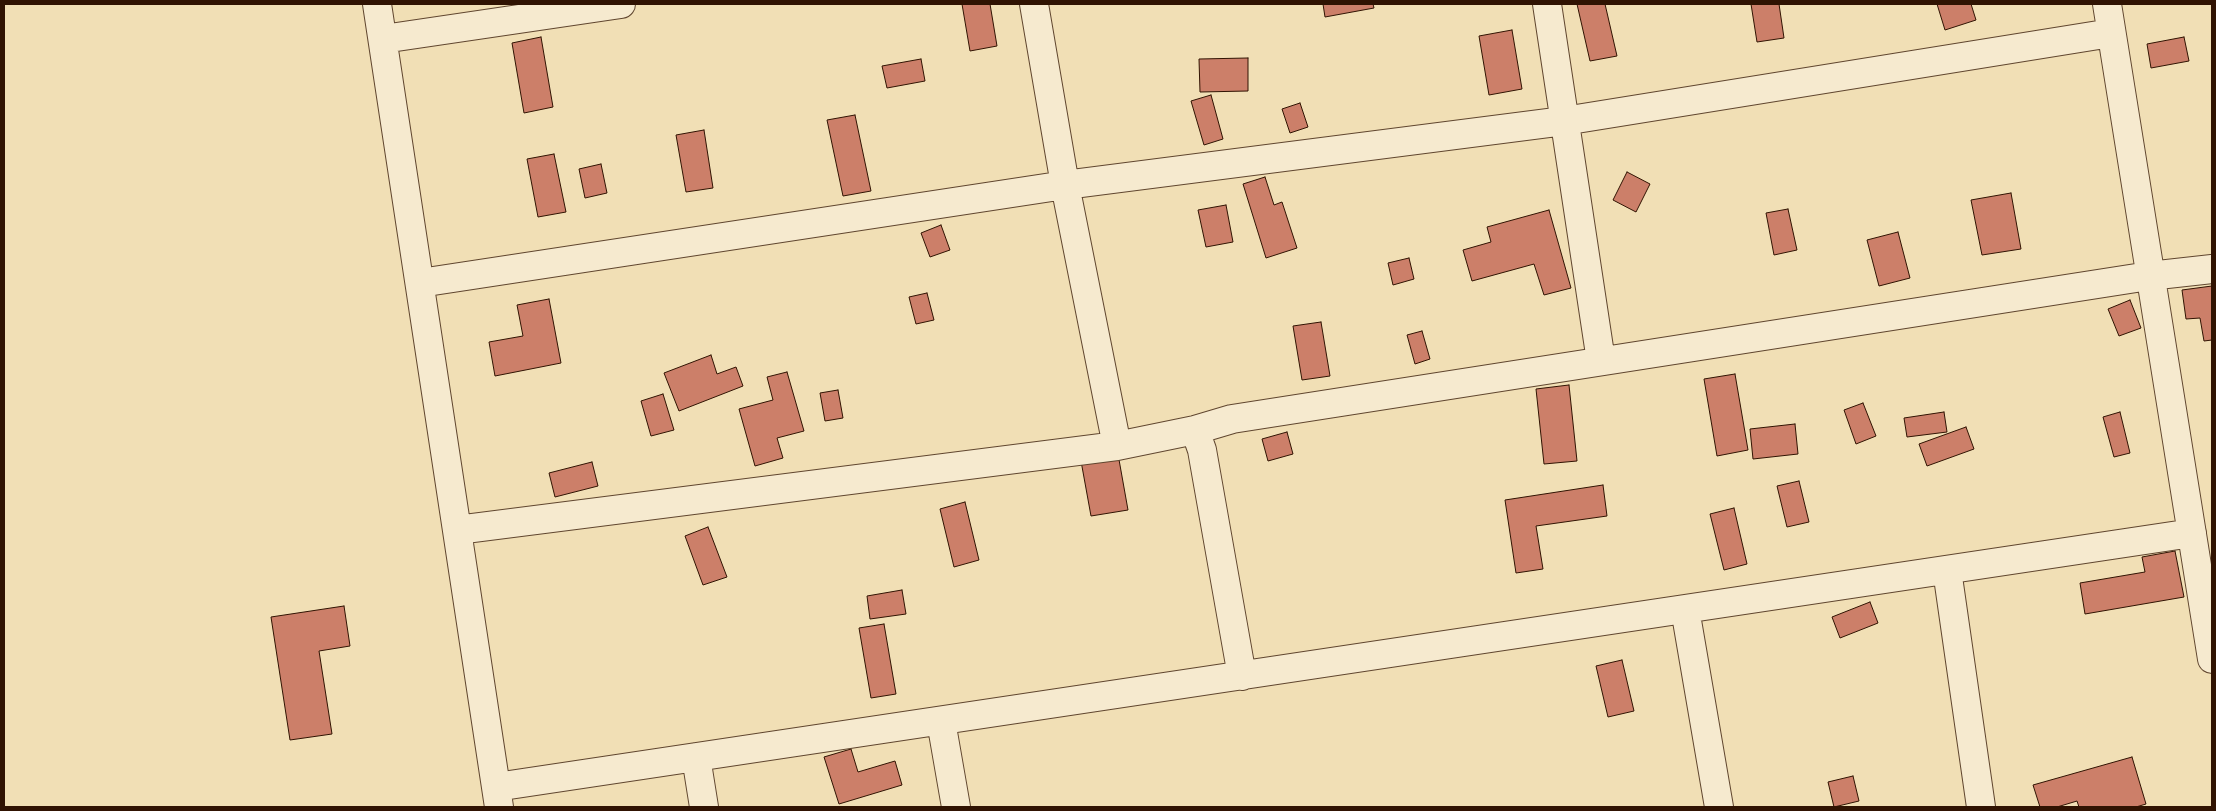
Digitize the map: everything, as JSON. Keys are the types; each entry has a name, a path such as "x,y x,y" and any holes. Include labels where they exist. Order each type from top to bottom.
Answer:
{"street":[{"path":"377,4 498,797 696,757 2192,533"},
{"path":"383,39 621,4"},
{"path":"1034,4 1065,185 1117,446"},
{"path":"1546,4 1601,361"},
{"path":"2106,4 2212,659"},
{"path":"420,283 1065,185 1564,121 2111,33"},
{"path":"457,530 1117,446 1195,430 1232,419 2149,276 2212,269"},
{"path":"1195,430 1202,450 1242,676"},
{"path":"1947,570 1981,807"},
{"path":"1685,609 1719,807"},
{"path":"941,720 956,807"},
{"path":"696,757 704,807"}],"building":[{"path":"962,4 990,4 997,46 970,51"},
{"path":"1323,4 1373,4 1374,8 1325,17"},
{"path":"1577,4 1605,4 1617,56 1590,61"},
{"path":"1751,4 1779,4 1784,38 1757,42"},
{"path":"1937,4 1971,4 1976,20 1945,30"},
{"path":"1512,30 1522,89 1489,95 1479,36"},
{"path":"541,37 553,107 524,113 512,43"},
{"path":"2184,37 2189,61 2151,68 2147,44"},
{"path":"1248,58 1248,91 1200,92 1199,59"},
{"path":"921,59 925,81 887,88 882,66"},
{"path":"1211,95 1223,139 1204,145 1191,101"},
{"path":"1300,103 1308,127 1290,133 1282,109"},
{"path":"855,115 871,191 843,196 827,120"},
{"path":"704,130 713,188 686,192 676,135"},
{"path":"554,154 566,212 538,217 527,159"},
{"path":"601,164 607,193 585,198 579,169"},
{"path":"1627,172 1650,184 1636,212 1613,200"},
{"path":"1265,177 1274,205 1282,202 1297,248 1266,258 1243,184"},
{"path":"2011,193 2021,249 1982,255 1971,200"},
{"path":"1226,205 1233,242 1206,247 1198,210"},
{"path":"1788,209 1797,250 1774,255 1766,213"},
{"path":"1549,210 1571,288 1544,295 1534,264 1472,281 1463,250 1491,242 1487,227"},
{"path":"941,225 950,250 930,257 921,233"},
{"path":"1898,232 1910,278 1879,286 1867,240"},
{"path":"1409,258 1414,279 1393,285 1388,263"},
{"path":"2212,286 2212,340 2204,341 2200,318 2186,319 2182,290"},
{"path":"927,293 934,320 916,324 909,297"},
{"path":"549,299 561,363 495,376 489,342 523,336 517,305"},
{"path":"2130,300 2141,328 2119,336 2108,309"},
{"path":"1321,322 1330,376 1302,380 1293,326"},
{"path":"1422,331 1430,359 1415,364 1407,335"},
{"path":"711,355 717,374 736,367 743,386 679,411 664,373"},
{"path":"787,372 804,431 777,438 783,458 755,466 739,409 773,400 767,377"},
{"path":"1735,374 1748,450 1717,456 1704,379"},
{"path":"1569,385 1577,461 1544,464 1536,389"},
{"path":"838,390 843,418 825,421 820,393"},
{"path":"663,394 674,430 651,436 641,401"},
{"path":"1863,403 1876,436 1856,444 1844,410"},
{"path":"1944,412 1947,432 1907,437 1904,418"},
{"path":"2120,412 2130,453 2114,457 2103,417"},
{"path":"1795,424 1798,454 1753,459 1750,429"},
{"path":"1966,427 1974,449 1927,466 1919,444"},
{"path":"1287,432 1293,454 1268,461 1262,439"},
{"path":"1118,454 1128,510 1091,516 1081,461"},
{"path":"592,462 598,486 555,497 549,473"},
{"path":"1799,481 1809,522 1787,527 1777,486"},
{"path":"1603,485 1607,516 1536,526 1543,569 1516,573 1505,500"},
{"path":"965,502 979,560 954,567 940,509"},
{"path":"1734,508 1747,564 1724,570 1710,514"},
{"path":"708,527 727,577 703,585 685,536"},
{"path":"2175,551 2184,597 2085,614 2080,583 2145,572 2142,557"},
{"path":"902,590 906,614 870,619 867,596"},
{"path":"1870,602 1878,623 1840,638 1832,617"},
{"path":"344,606 350,646 319,651 332,734 290,740 271,617"},
{"path":"884,624 896,694 871,698 859,628"},
{"path":"1622,660 1634,711 1608,717 1596,666"},
{"path":"851,749 858,772 895,761 902,785 839,804 824,757"},
{"path":"2132,757 2146,804 2136,807 2079,807 2077,801 2057,807 2040,807 2033,785"},
{"path":"1853,776 1859,801 1834,807 1828,782"}]}
